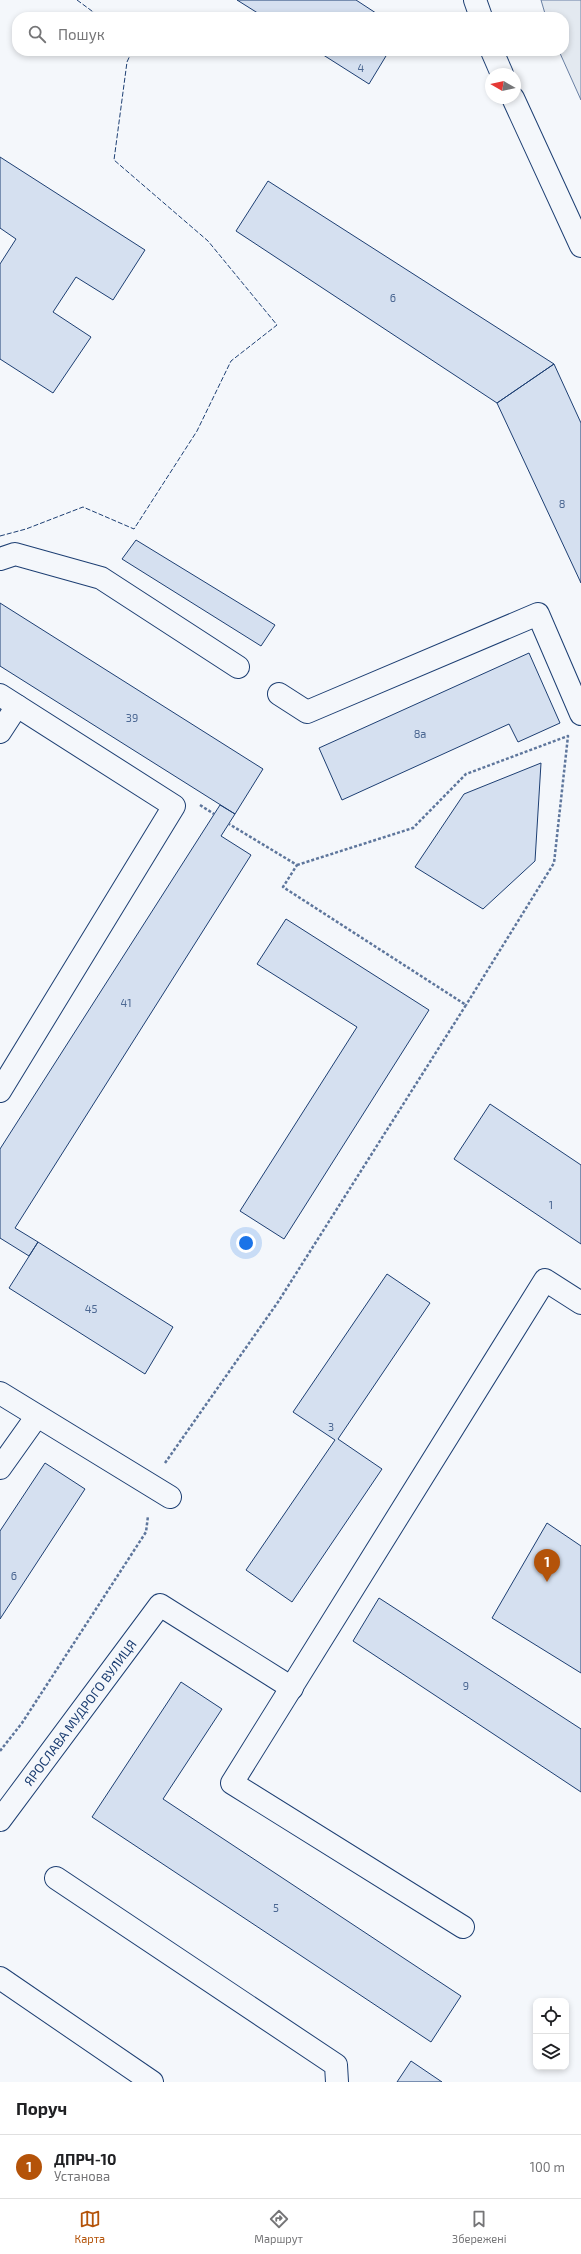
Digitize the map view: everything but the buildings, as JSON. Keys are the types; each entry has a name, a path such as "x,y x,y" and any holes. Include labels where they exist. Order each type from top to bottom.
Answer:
{"street":[{"path":"475,0 479,12"},
{"path":"494,56 499,68"},
{"path":"516,104 581,246"},
{"path":"0,559 15,554 101,578 238,667"},
{"path":"279,694 307,712 538,614 581,714"},
{"path":"0,732 9,700 174,806 0,1091"},
{"path":"463,1928 232,1783 545,1280 581,1303"},
{"path":"0,1393 170,1497"},
{"path":"0,1468 38,1416"},
{"name":"ЯРОСЛАВА МУДРОГО ВУЛИЦЯ","path":"0,1820 160,1605 292,1688"},
{"path":"56,1878 336,2065 337,2082"},
{"path":"0,1978 152,2082"}],"path":[{"path":"151,1485 278,1302 466,1005 554,863 568,736 466,774 413,828 297,865 283,887 466,1005"},
{"path":"229,824 297,865"},
{"path":"0,1751 22,1723 146,1532"}],"shaded area":[{"path":"541,0 581,0 581,100 561,56 569,56 569,12 545,12"}],"fence":[{"path":"77,0 93,12"},
{"path":"0,536 26,529 83,507 134,529 197,431 231,361 277,325 208,241 114,160 127,62 130,56"}],"place":[{"name":"ДПРЧ-10","path":"547,1582"}]}
